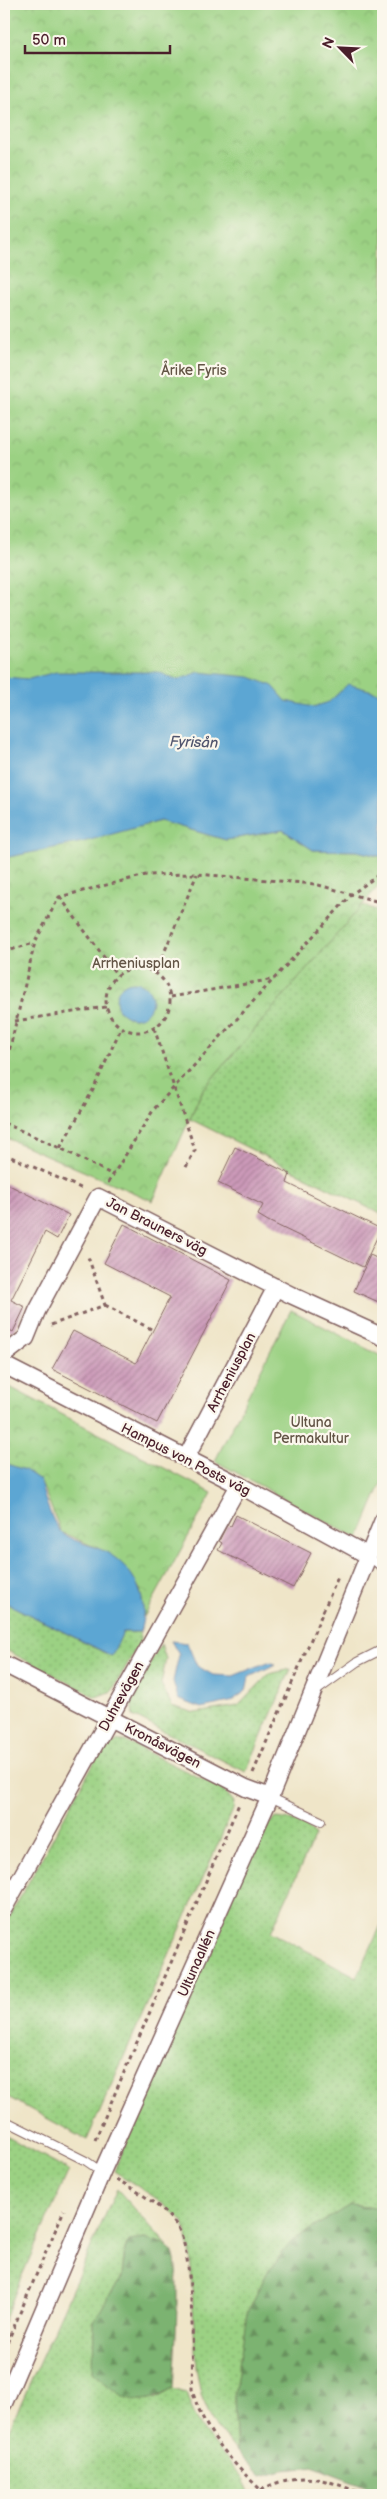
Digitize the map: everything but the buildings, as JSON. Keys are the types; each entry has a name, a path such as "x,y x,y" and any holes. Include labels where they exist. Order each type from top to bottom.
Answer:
{"street":[{"name":"Jan Brauners väg","path":"4,1355 26,1338 38,1311 80,1235 98,1197 276,1287 383,1337"},
{"name":"Arrheniusplan","path":"186,1458 276,1287"},
{"name":"Hampus von Posts väg","path":"4,1366 239,1485 367,1555"},
{"name":"Duhrevägen","path":"4,1908 239,1485"},
{"name":"Ultunaallén","path":"4,2403 102,2172 270,1797 309,1697 383,1520"},
{"name":"Kronåsvägen","path":"4,1664 246,1788 270,1797"}],"lane":[{"path":"367,1555 383,1568"},
{"path":"309,1697 357,1662 383,1650"},
{"path":"270,1797 321,1821"},
{"path":"4,2120 86,2161 102,2172"}],"path":[{"path":"156,972 198,874"},
{"path":"4,1073 35,942 59,897 146,875 198,874 315,884 383,903"},
{"path":"4,1154 98,1197 154,1109 352,894 378,875"},
{"path":"59,897 117,975"},
{"path":"4,952 35,942"},
{"path":"138,967 156,972 168,986 171,997 170,1008 165,1018 154,1028 143,1032 132,1032 122,1028 111,1018 106,1007 108,987 117,975 127,969 138,967"},
{"path":"171,997 274,979"},
{"path":"15,1021 106,1007"},
{"path":"60,1148 93,1090 122,1028"},
{"path":"154,1028 195,1150 185,1169"},
{"path":"4,1123 60,1148 113,1175"},
{"path":"80,1235 105,1305 153,1330"},
{"path":"26,1338 44,1328 105,1305"},
{"path":"86,2161 340,1574"},
{"path":"102,2172 153,2202 177,2226 187,2256 190,2277 192,2388 195,2401 208,2428 242,2472 261,2490"},
{"path":"4,2350 67,2205"},
{"path":"4,2325 9,2338"},
{"path":"258,2495 261,2490 272,2484 310,2477 328,2480 365,2495"}],"green space":[{"name":"Årike Fyris","path":"4,4 383,4 383,769 4,736"},
{"name":"Arrheniusplan","path":"161,821 226,840 283,830 313,850 357,851 383,857 383,881 203,1089 153,1201 4,1137 4,858"},
{"path":"362,905 383,912 383,1215 190,1119 203,1089"},
{"name":"Ultuna Permakultur","path":"291,1310 383,1357 383,1480 358,1539 215,1461"},
{"path":"4,1384 212,1493 144,1617 140,1589 108,1553 61,1532 40,1480 4,1463"},
{"path":"4,1602 111,1656 123,1632 140,1632 140,1642 112,1691 96,1697 4,1649"},
{"path":"161,1644 166,1659 161,1684 172,1706 195,1713 238,1706 269,1674 291,1669 246,1772 133,1716 131,1697"},
{"path":"119,1741 125,1741 224,1790 234,1802 233,1810 87,2140 4,2095 4,1927 96,1759 103,1749"},
{"path":"276,1818 297,1822 307,1827 315,1835 271,1932 357,1977 383,1921 383,2209 349,2205 234,2397 237,2452 213,2423 201,2395 196,2368 190,2250 183,2221 157,2199 114,2171 261,1829"},
{"path":"4,2135 69,2170 20,2280 4,2322"},
{"path":"117,2189 168,2246 144,2239 125,2249 122,2278 108,2297 155,2399 173,2389 186,2393 200,2425 211,2441 239,2473 248,2489 249,2495 4,2495 4,2441"},
{"path":"350,2205 383,2209 383,2493 315,2467 283,2470 261,2476 237,2452 234,2397 247,2313 267,2273 293,2240"},
{"path":"144,2239 163,2244 172,2251 177,2275 177,2317 173,2389 160,2396 139,2400 121,2395 93,2373 94,2322 108,2297 122,2278 125,2249 129,2241"}],"water":[{"name":"Fyrisån","path":"56,672 158,672 178,680 199,672 250,677 273,686 286,701 313,707 329,702 348,684 383,694 383,857 357,851 313,850 283,830 226,840 160,821 83,842 4,858 4,677 29,679"},
{"path":"134,982 141,983 147,987 151,993 151,1007 147,1013 141,1017 134,1018 127,1017 121,1013 117,1007 116,1000 117,993 121,987 127,983"},
{"path":"4,1463 25,1470 40,1480 45,1500 62,1533 108,1553 118,1560 133,1577 142,1597 143,1620 140,1632 123,1632 112,1656 4,1602"},
{"path":"171,1641 187,1643 197,1666 213,1675 233,1676 268,1662 276,1664 249,1677 246,1691 230,1702 201,1708 178,1699 173,1681 179,1655"}]}
